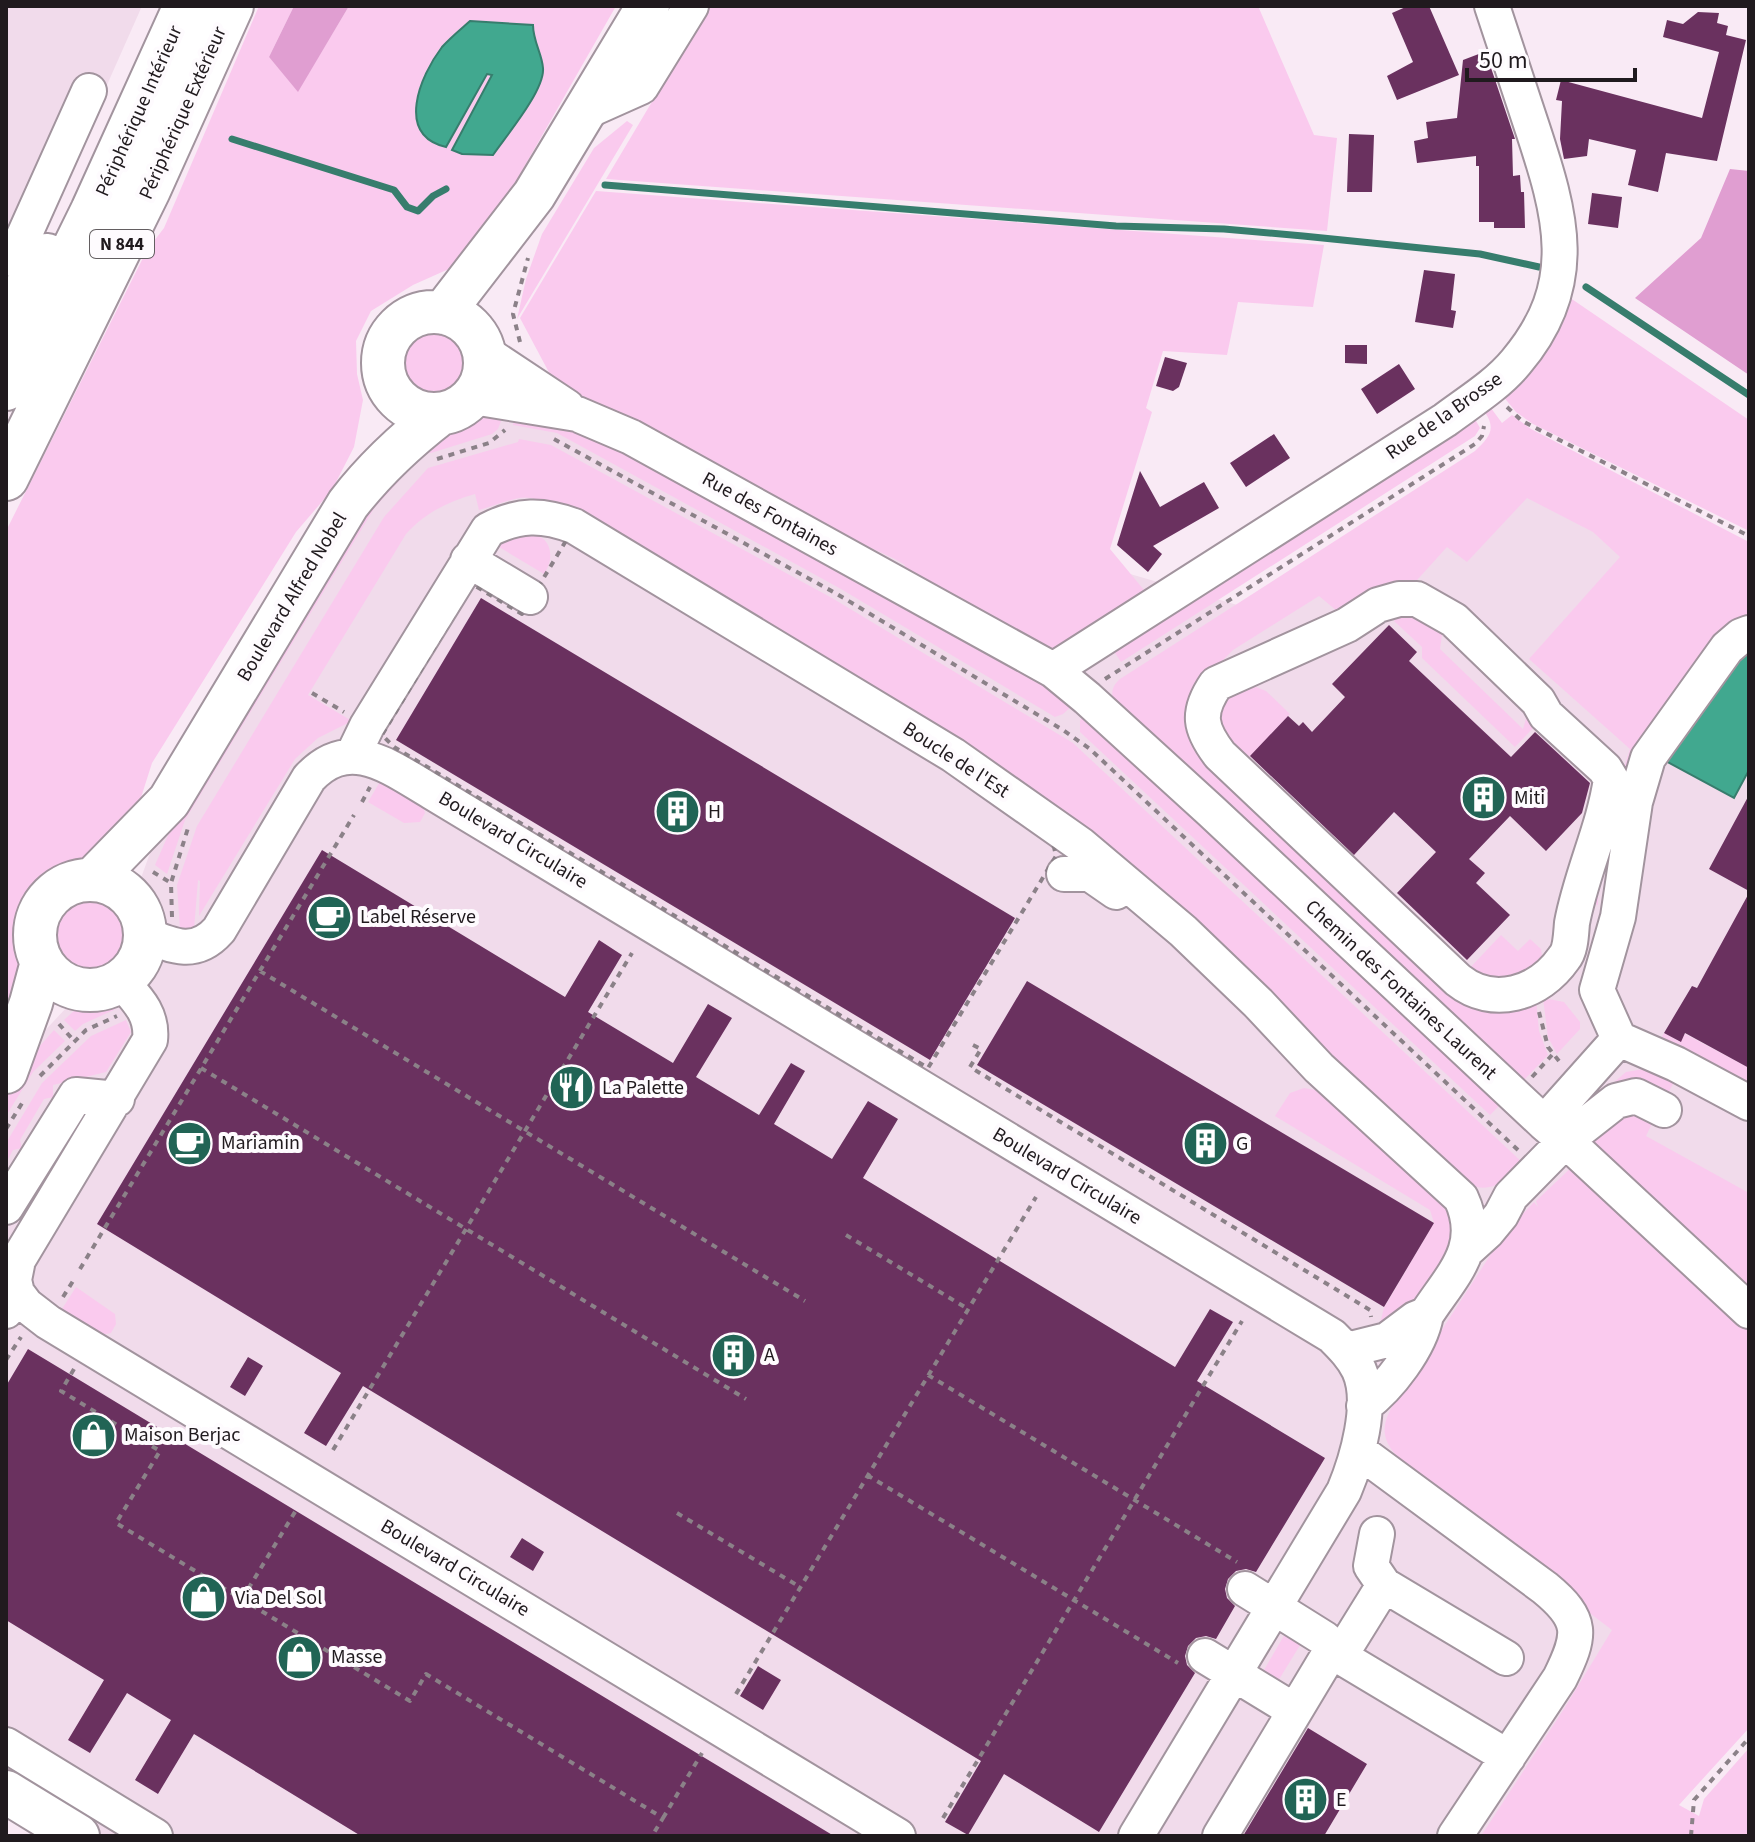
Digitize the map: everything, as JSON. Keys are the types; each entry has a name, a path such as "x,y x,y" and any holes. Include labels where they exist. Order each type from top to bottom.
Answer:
{"highway":[{"name":"Périphérique Intérieur","path":"6,388 137,116 186,6"},
{"name":"Périphérique Extérieur","path":"6,478 148,190 231,6"},
{"path":"6,312 37,277 106,137 137,116"}],"main road":[{"path":"443,313 534,195 648,6"},
{"path":"482,346 518,255 534,195"},
{"path":"435,312 452,315 468,324 482,346 485,370 456,406 422,413 406,406 392,393 385,377 383,359 389,338 401,324 416,315 435,312"},
{"path":"348,504 371,456 389,385"},
{"name":"Boulevard Alfred Nobel","path":"151,913 179,813 348,504 372,473 411,436 456,406"},
{"name":"Boulevard Alfred Nobel","path":"92,880 179,813"},
{"path":"20,1078 115,991 137,964 143,950 151,913 115,886 92,880 66,885 41,910 35,936 42,962 59,981 115,991"},
{"path":"20,1078 31,1003 42,962"},
{"path":"6,1792 78,1836"}],"street":[{"path":"585,112 641,87 691,6"},
{"name":"Rue de la Brosse","path":"1053,670 1479,395 1514,365 1538,332 1556,285 1559,227 1552,188 1492,6"},
{"path":"6,259 22,240 89,91"},
{"path":"482,346 516,412"},
{"name":"Rue des Fontaines","path":"456,406 577,414 631,437 1053,670"},
{"name":"Boucle de l'Est","path":"353,755 488,530 518,517 545,517 574,526 996,783 1081,845 1183,931 1258,1003 1319,1068 1461,1198"},
{"path":"468,560 526,605"},
{"path":"1417,599 1454,620 1538,701 1546,715 1605,769 1611,779 1577,897 1567,956 1542,983 1514,994 1497,996 1469,989 1220,755 1207,739 1202,726 1203,711 1216,684 1347,625 1387,601 1417,599"},
{"path":"1597,990 1618,917 1635,802 1648,758 1727,648 1749,633"},
{"name":"Chemin des Fontaines Laurent","path":"1053,670 1087,698 1749,1311"},
{"path":"151,913 201,946 219,930 309,778 328,761 353,755"},
{"name":"Boulevard Circulaire","path":"353,755 379,762 432,792 1325,1332 1347,1350"},
{"path":"1064,874 1098,877 1186,955 1258,1003"},
{"path":"1567,956 1597,990 1619,1039 1676,1064 1749,1103"},
{"path":"11,1302 18,1260 150,1040 150,1018 115,991"},
{"path":"1364,1406 1396,1374 1424,1327 1426,1315 1466,1251 1501,1215 1619,1039"},
{"path":"6,1207 76,1095 117,1099"},
{"path":"1554,1132 1626,1097 1645,1099 1664,1110"},
{"path":"1466,1251 1471,1231 1461,1198 1511,1196"},
{"name":"Boulevard Circulaire","path":"11,1302 26,1305 48,1322 898,1836"},
{"path":"1136,1836 1206,1665 1253,1587 1344,1491 1359,1451 1364,1406 1360,1372 1347,1350 1387,1340 1415,1319 1426,1315"},
{"path":"1359,1451 1545,1588 1566,1605 1576,1626 1571,1655 1560,1678 1455,1836"},
{"path":"1377,1534 1371,1566 1384,1585 1506,1658"},
{"path":"1220,1836 1295,1711 1384,1585"},
{"path":"1253,1587 1325,1639 1336,1654 1508,1757"},
{"path":"1206,1665 1295,1711"},
{"path":"6,1745 155,1836"}],"path":[{"path":"428,461 489,443 516,412 524,355 513,314 518,255"},
{"path":"1479,395 1522,421 1749,536"},
{"path":"1063,730 1101,682 1475,444 1482,436 1484,421 1479,395"},
{"path":"542,437 554,439 837,594 1063,730 1113,770 1529,1160"},
{"path":"394,747 928,1068 1056,856 1054,847 1042,831 971,779 567,539 526,605"},
{"path":"1102,639 1121,669"},
{"path":"312,693 334,703 355,719"},
{"path":"151,913 171,883 179,813"},
{"path":"80,1269 354,815"},
{"path":"151,913 171,883"},
{"path":"333,1450 632,953"},
{"path":"260,971 805,1301"},
{"path":"6,1129 20,1078 75,1042 86,1030 125,1013 115,991"},
{"path":"1524,1085 1552,1055 1544,1037 1539,1010"},
{"path":"59,1024 75,1042"},
{"path":"950,1031 959,1036"},
{"path":"973,1045 981,1049 970,1067 1370,1310 1372,1322"},
{"path":"201,1068 746,1399"},
{"path":"736,1694 1036,1197"},
{"path":"846,1235 968,1309"},
{"path":"58,1306 73,1281"},
{"path":"943,1818 1242,1321"},
{"path":"7,1358 21,1335 28,1340"},
{"path":"75,1368 61,1391 160,1451 116,1523 410,1701 426,1674 663,1818"},
{"path":"928,1375 1134,1500 1253,1587"},
{"path":"867,1475 1074,1600 1206,1665"},
{"path":"242,1599 298,1507"},
{"path":"677,1513 800,1587"},
{"path":"1691,1836 1694,1800 1749,1738"},
{"path":"652,1836 702,1753"}],"shaded area":[{"path":"6,6 142,6 36,245 6,286"},
{"path":"259,6 294,6 269,57 298,91 349,6 616,6 491,225 451,268 413,285 371,311 356,341 357,374 363,400 354,447 332,490 296,532 152,763 138,807 100,849 75,864 44,876 32,888 21,911 15,945 21,979 6,1017 6,531 147,250 164,228"},
{"path":"294,6 349,6 298,92 269,57"},
{"path":"709,6 1258,6 1314,135 1337,138 1327,231 606,179"},
{"path":"470,21 533,25 543,68 538,88 493,155 462,154 452,150 492,75 487,74 446,147 430,140 421,130 417,118 420,88 426,73 445,44"},
{"path":"627,121 633,125 517,319 526,279 542,234 594,148"},
{"path":"1730,169 1749,171 1749,375 1635,298 1701,238"},
{"path":"596,191 1324,245 1313,307 1238,302 1227,355 1163,351 1146,408 1152,412 1110,549 1144,590 1092,625 1095,631 1056,653 902,575 905,565 895,559 791,511 553,380 520,318"},
{"path":"1563,293 1749,420 1749,531 1533,424 1516,412 1498,390"},
{"path":"443,325 462,335 470,347 470,375 462,387 450,395 429,397 410,387 402,375 400,354 410,335 422,327"},
{"path":"473,397 577,414 1265,613 1498,469 1749,606 1749,1494 1659,1633 1749,1703 1749,1717 1672,1802 1646,1836 79,1836 6,1792 6,1072 83,990 121,981 141,958 142,916 133,900 169,801 440,414"},
{"path":"1485,400 1502,423 1512,415 1531,429 1749,542 1749,615 1741,619 1598,869 1598,905 1593,904 1587,883 1630,749 1529,659 1620,557 1593,532 1527,498 1467,562 1447,547 1408,590 1343,616 1319,596 1233,650 1207,676 1191,707 1465,995 1536,999 1539,1031 1548,1055 1522,1082 1113,700 1112,694 1120,679 1475,451 1489,435 1491,425 1481,407"},
{"path":"505,411 498,429 492,434 431,453 424,451 435,432"},
{"path":"1471,412 1480,428 1475,436 1121,662 1110,645"},
{"path":"515,413 599,437 1028,672 1073,705 1055,717 841,589 557,433 513,425"},
{"path":"519,439 551,445 832,598 1073,743 1524,1164 1499,1184 1485,1188 1468,1184 1192,930 565,512 530,498 514,499 479,510 475,494 437,509 406,534 308,695 352,721 318,738 295,759 199,916 198,880 194,929 180,930 177,885 197,826 384,517 428,468 518,442"},
{"path":"419,459 375,507 185,820 167,874 155,865 184,799 360,511"},
{"path":"524,533 542,538 550,552 544,574 494,544 503,534"},
{"path":"1408,607 1443,628 1440,649 1523,729 1527,715 1536,725 1515,747 1422,658 1422,647 1394,621"},
{"path":"1749,650 1749,770 1734,798 1662,759 1732,662"},
{"path":"1251,685 1266,691 1290,714 1249,757 1321,825 1314,833 1239,762 1217,723 1221,701"},
{"path":"1084,713 1501,1104 1490,1115 1080,732"},
{"path":"381,780 422,803 425,813 420,822 404,823 368,802"},
{"path":"81,899 95,899 114,909 124,928 124,942 114,961 95,971 81,971 62,961 52,942 52,928 62,909"},
{"path":"1501,935 1518,951 1530,939 1541,949 1543,962 1510,981 1465,973"},
{"path":"1543,998 1564,1002 1580,1022 1580,1029 1557,1054 1548,1037"},
{"path":"88,1005 107,1005 116,1009 75,1031 64,1020 76,1009"},
{"path":"126,1020 131,1032 106,1072 53,1085 53,1097 44,1099 20,1140 22,1148 13,1150 6,1163 6,1143 42,1083 91,1036"},
{"path":"54,1030 65,1041 33,1072 6,1116 6,1094 31,1056"},
{"path":"1664,1033 1680,1042 1685,1034 1749,1068 1749,1092 1660,1040"},
{"path":"1650,1068 1749,1117 1749,1122 1674,1082 1666,1097 1605,1090 1626,1072"},
{"path":"1304,1088 1321,1091 1451,1213 1453,1245 1407,1314 1379,1327 1384,1308 1434,1223 1430,1210 1275,1116 1290,1093"},
{"path":"1623,1110 1656,1115 1646,1136 1749,1193 1749,1300 1590,1146"},
{"path":"1577,1162 1749,1324 1749,1728 1679,1805 1699,1816 1704,1799 1749,1748 1749,1836 1481,1836 1612,1630 1392,1461 1396,1455 1388,1443 1385,1426 1392,1407 1504,1234 1534,1202 1538,1207 1536,1201"},
{"path":"76,1287 115,1314 116,1324 111,1333 101,1335 62,1309"},
{"path":"1289,1627 1305,1637 1275,1686 1260,1677"}],"building":[{"path":"1408,6 1429,6 1459,75 1397,100 1387,76 1413,62 1392,13"},
{"path":"1698,12 1719,13 1717,23 1728,26 1726,35 1746,40 1717,161 1666,153 1658,192 1628,185 1636,150 1589,139 1587,156 1564,159 1560,139 1562,101 1556,100 1561,80 1702,118 1719,52 1663,37 1667,20 1683,24"},
{"path":"1484,52 1515,139 1512,139 1513,176 1520,175 1521,192 1524,192 1525,228 1494,228 1494,222 1479,222 1479,166 1476,166 1476,156 1417,163 1414,141 1428,138 1426,122 1457,118 1463,60"},
{"path":"1349,134 1374,135 1372,192 1347,192"},
{"path":"1592,193 1622,197 1618,228 1588,224"},
{"path":"1424,270 1455,274 1451,310 1456,311 1453,328 1415,322"},
{"path":"1345,345 1367,345 1367,364 1345,363"},
{"path":"1165,357 1187,363 1179,387 1173,391 1156,386"},
{"path":"1399,364 1415,389 1377,414 1361,389"},
{"path":"1274,434 1290,458 1246,487 1230,463"},
{"path":"1140,471 1160,507 1204,482 1219,508 1153,546 1162,554 1148,572 1117,545"},
{"name":"H","path":"481,598 1015,918 930,1060 396,740"},
{"name":"Miti","path":"1389,625 1417,652 1409,661 1511,757 1535,732 1590,783 1582,813 1546,851 1510,816 1469,859 1485,873 1476,883 1510,915 1467,960 1397,893 1436,852 1394,812 1354,855 1250,756 1288,716 1299,726 1303,722 1312,732 1345,697 1332,684"},
{"path":"1749,795 1749,891 1709,869"},
{"name":"A","path":"322,850 565,997 599,940 622,955 588,1012 673,1063 708,1004 732,1018 696,1077 759,1115 791,1063 805,1071 774,1124 832,1159 868,1101 898,1119 863,1178 1175,1367 1210,1309 1233,1322 1197,1381 1325,1458 1256,1572 1246,1569 1236,1571 1228,1579 1225,1589 1227,1598 1235,1606 1216,1639 1206,1636 1196,1638 1188,1646 1185,1656 1187,1665 1195,1673 1099,1832 1004,1774 968,1835 945,1822 981,1761 363,1386 326,1446 304,1433 341,1373 97,1224"},
{"path":"1749,893 1749,1068 1685,1033 1681,1042 1664,1033 1692,986 1697,988"},
{"name":"G","path":"1027,981 1434,1223 1384,1307 977,1065"},
{"path":"28,1349 834,1836 361,1836 194,1734 158,1794 135,1780 171,1720 127,1693 90,1753 68,1740 104,1680 6,1620 6,1386"},
{"path":"248,1357 263,1366 245,1396 230,1387"},
{"path":"522,1538 544,1552 533,1571 510,1557"},
{"path":"758,1666 781,1680 763,1710 740,1696"},
{"name":"E","path":"1308,1728 1367,1764 1324,1836 1243,1836"}],"waterway":[{"path":"232,139 394,190 407,207 418,211 433,196 446,189"},
{"path":"605,185 1116,226 1224,229 1480,254 1539,267"},
{"path":"1586,287 1749,395"}],"place":[{"name":"Miti","path":"1483,798"},
{"name":"H","path":"677,812"},
{"name":"Label Réserve","path":"329,917"},
{"name":"La Palette","path":"571,1088"},
{"name":"Mariamin","path":"190,1143"},
{"name":"G","path":"1205,1144"},
{"name":"A","path":"733,1355"},
{"name":"Maison Berjac","path":"93,1435"},
{"name":"Via Del Sol","path":"204,1598"},
{"name":"Masse","path":"300,1657"},
{"name":"E","path":"1305,1800"}]}
